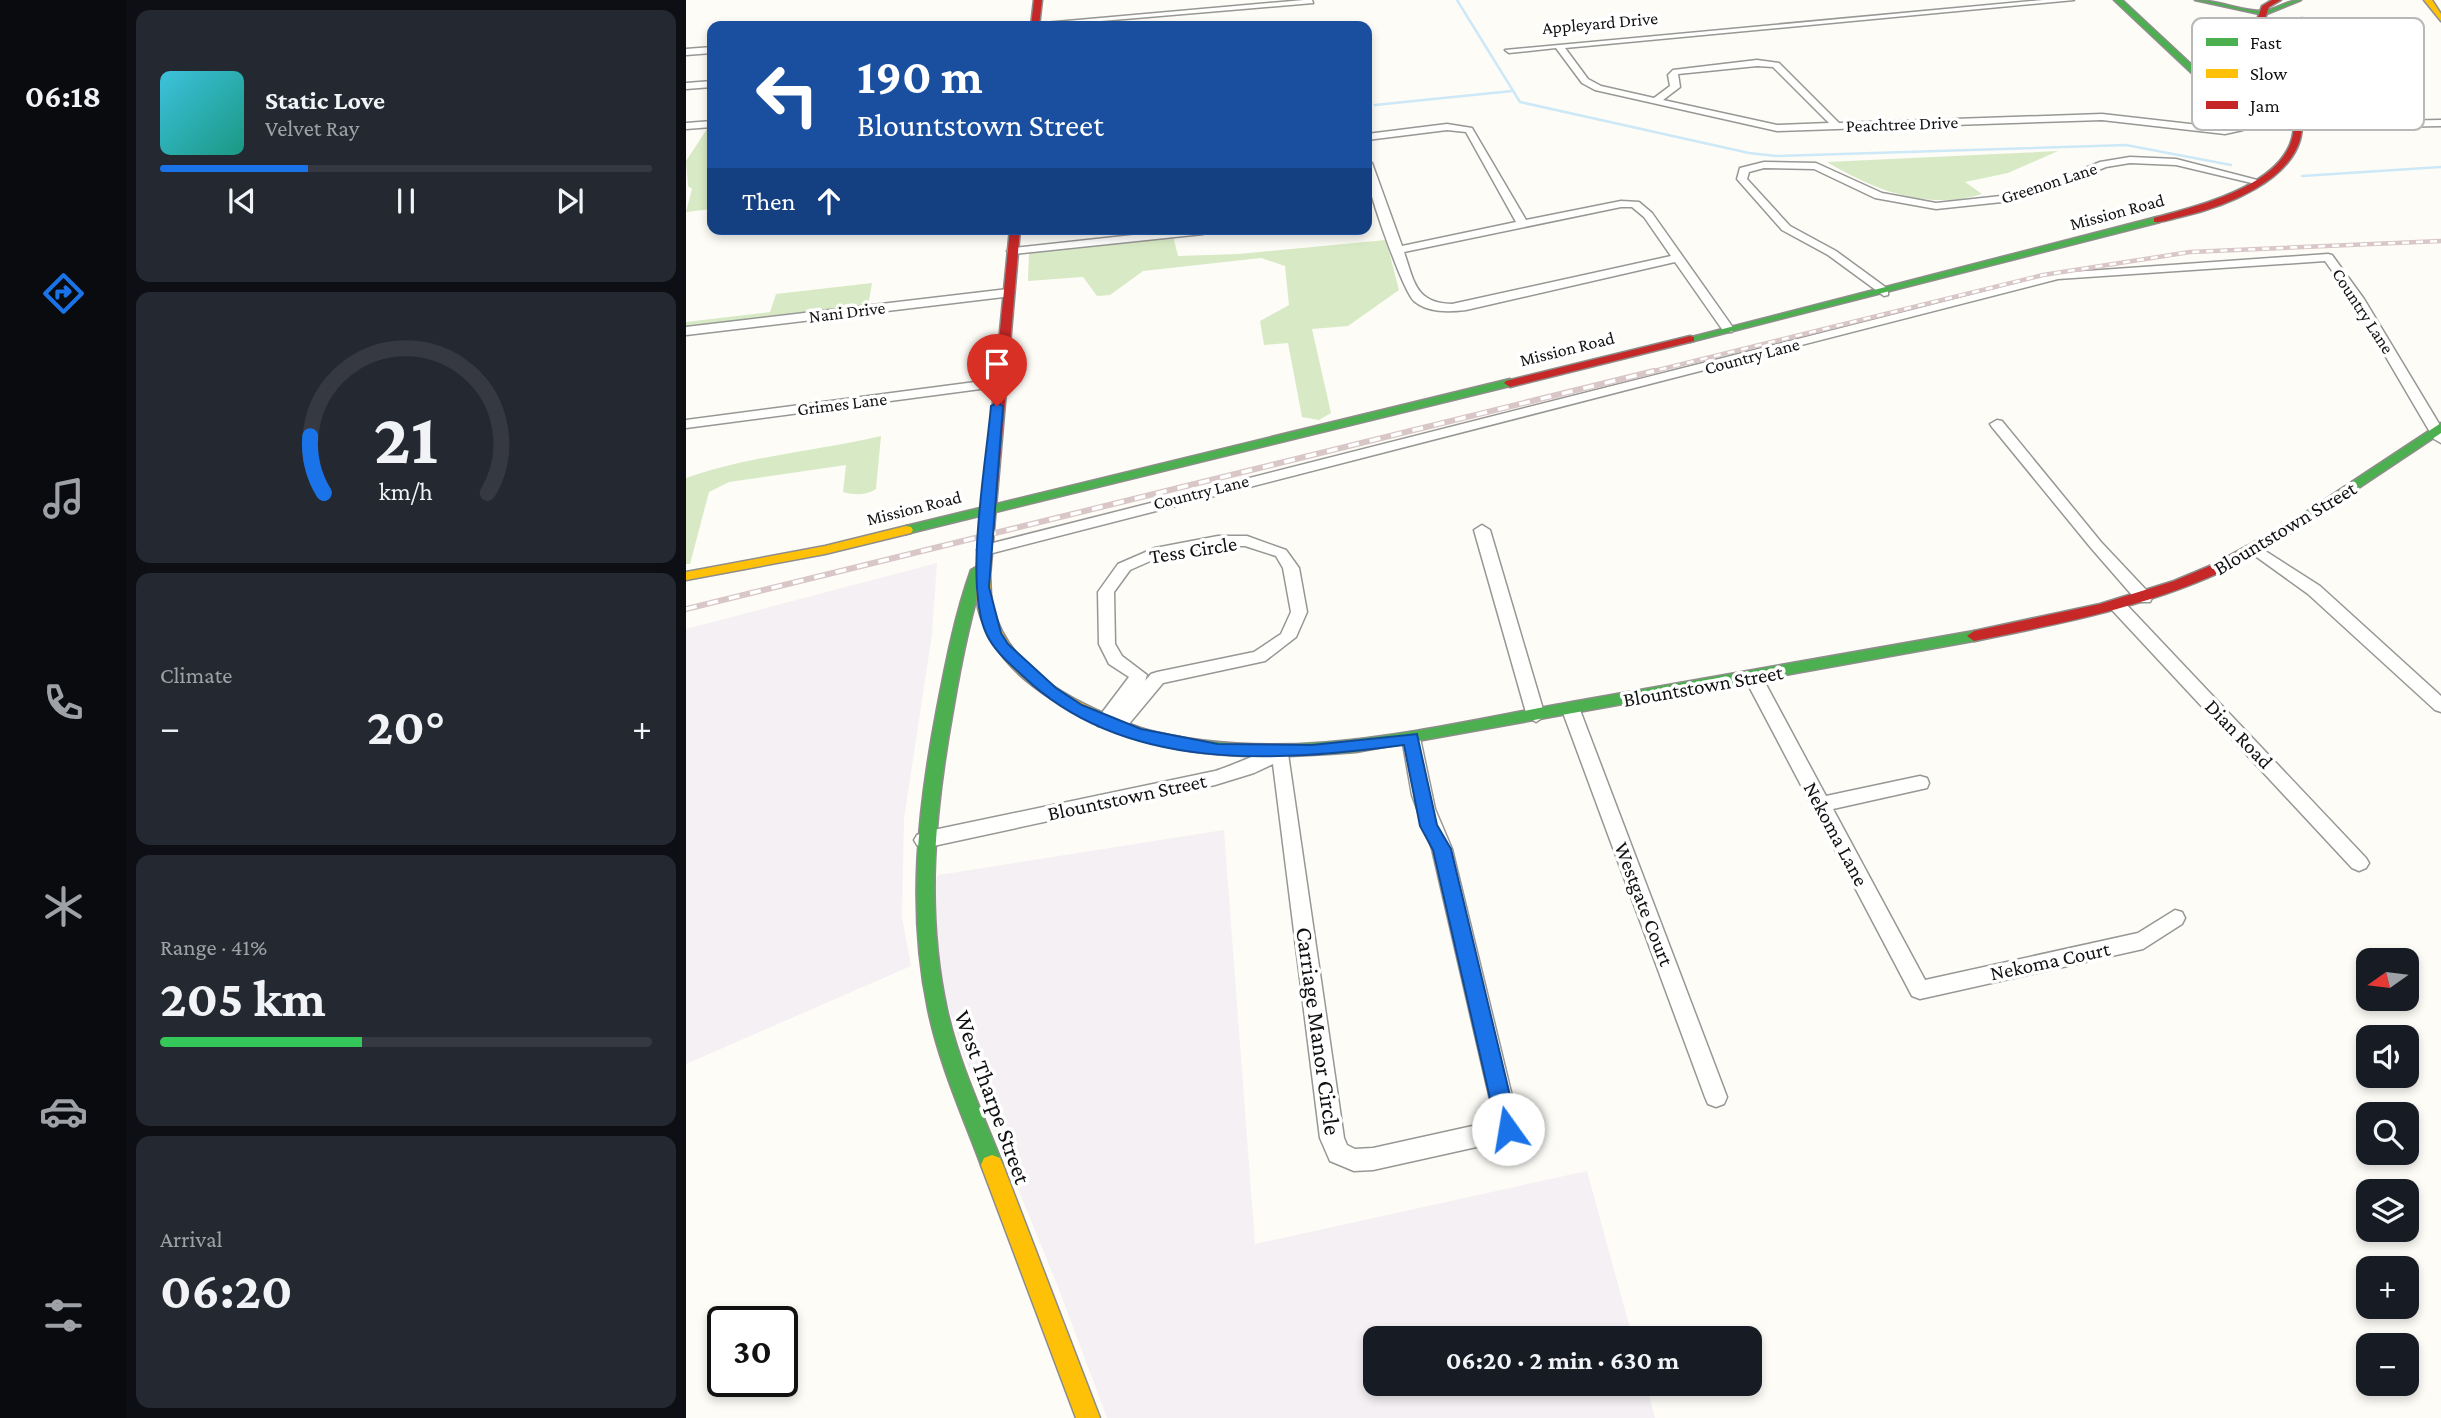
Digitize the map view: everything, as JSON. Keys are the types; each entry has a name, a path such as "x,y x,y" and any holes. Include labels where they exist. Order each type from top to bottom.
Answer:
{"main road":[{"path":"1036,21 1038,0"},
{"path":"2118,0 2192,68"},
{"path":"2199,0 2264,13 2297,0"},
{"path":"2262,18 2266,6 2277,0"},
{"name":"Mission Road","path":"686,576 825,550 1884,292 2196,211 2232,198 2260,182 2281,164 2291,151 2297,130"},
{"path":"982,638 982,587 998,383 1014,235"},
{"name":"Blountstown Street","path":"1281,752 1411,738 1753,677 2118,606 2191,582 2256,550 2439,432"},
{"name":"West Tharpe Street","path":"985,550 967,601 925,840 922,894 925,944 938,1013 950,1055 1088,1418"},
{"path":"956,658 982,638"},
{"path":"982,638 1050,692 1111,724 1166,741 1218,750 1281,752"}],"street":[{"name":"Appleyard Drive","path":"1509,50 2070,0"},
{"path":"1081,21 1308,1"},
{"name":"Peachtree Drive","path":"1559,46 1591,85 1768,127 2102,117 2192,127"},
{"path":"686,52 707,50"},
{"path":"1654,102 1675,87 1672,75 1680,71 1767,63 1785,71 1837,126"},
{"path":"686,86 707,84"},
{"path":"686,126 707,124"},
{"path":"1372,135 1447,127 1465,129 1473,134 1523,224"},
{"name":"Greenon Lane","path":"1884,292 1832,253 1779,222 1742,179 1744,170 1764,165 1816,166 1879,196 1936,206 2002,200 2055,184 2104,164 2130,160 2176,162 2260,182"},
{"path":"1372,178 1412,292 1426,303 1446,308 1466,306 1678,258"},
{"path":"1397,250 1621,204 1635,204 1648,215 1728,330"},
{"path":"1013,251 1165,235"},
{"name":"Country Lane","path":"985,550 1184,497 2077,273 2328,257 2358,299 2439,432"},
{"name":"Nani Drive","path":"686,331 1008,293"},
{"name":"Grimes Lane","path":"686,424 998,383"},
{"path":"1997,424 2096,545 2144,598"},
{"path":"1482,530 1536,716"},
{"name":"Tess Circle","path":"1111,724 1140,687 1164,675 1259,657 1288,638 1299,612 1291,568 1280,553 1247,541 1218,541 1146,555 1116,575 1105,592 1107,644 1115,660 1138,675 1140,687"},
{"path":"2256,550 2314,590 2441,706"},
{"name":"Dian Road","path":"2118,606 2359,863"},
{"name":"Nekoma Lane","path":"1753,677 1920,990"},
{"name":"Westgate Court","path":"1571,710 1716,1097"},
{"name":"Carriage Manor Circle","path":"1281,752 1332,1138 1338,1153 1354,1160 1373,1159 1508,1129 1442,849 1429,826 1420,793 1411,738"},
{"name":"Blountstown Street","path":"925,840 1216,778 1248,768 1281,752"},
{"path":"1820,805 1920,783"},
{"name":"Nekoma Court","path":"1920,990 2143,940 2175,918"}],"shaded area":[{"path":"937,563 932,634 904,819 902,917 911,966 686,1064 686,629"},
{"path":"1224,830 1255,1244 1587,1171 1629,1326 1363,1326 1363,1396 1649,1396 1655,1418 1107,1418 1058,1287 963,1054 940,981 933,889 938,875"}],"green space":[{"path":"707,129 707,210 686,212 692,189 688,186 686,161"},
{"path":"2058,151 2008,173 1965,182 1982,194 1941,200 1921,199 1882,189 1827,162"},
{"path":"1173,236 1178,256 1239,254 1386,240 1399,290 1348,326 1312,329 1331,413 1319,420 1302,417 1288,343 1264,345 1260,321 1289,305 1285,266 1261,258 1143,271 1110,295 1097,296 1083,277 1028,281 1029,253"},
{"path":"872,283 868,307 686,329 686,322 770,312 776,294"},
{"path":"881,436 876,489 868,493 843,492 846,465 729,482 709,492 690,564 686,564 686,478 758,459"}],"waterway":[{"path":"1457,0 1520,102 1749,153 1776,156 2126,145 2231,165"},
{"path":"1375,105 1512,91"},
{"path":"2302,176 2441,167"}],"railway":[{"path":"1646,373 2043,275 2190,252 2441,241"},
{"path":"686,609 1654,371"}],"traffic: fast":[{"path":"2118,0 2192,69"},
{"path":"2199,0 2264,13 2297,0"},
{"path":"1690,339 2157,220"},
{"path":"906,530 1510,383"},
{"path":"2295,524 2441,427"},
{"path":"978,570 958,641 936,758 924,885 925,927 938,1012 950,1055 992,1165"},
{"path":"1143,735 1222,750 1275,751 1356,746 1974,636"}],"traffic: slow":[{"path":"2428,0 2441,19"},
{"path":"686,576 825,550 906,530"},
{"path":"983,576 985,607 995,634 1012,658 1060,698 1088,713 1143,735"},
{"path":"992,1165 1088,1418"}],"traffic: jam":[{"path":"1036,21 1038,0"},
{"path":"2262,18 2266,6 2277,0"},
{"path":"2157,220 2212,206 2248,189 2276,169 2287,156 2297,130"},
{"path":"983,576 1014,235"},
{"path":"1510,383 1690,339"},
{"path":"1974,636 2140,598 2217,568 2295,524"}],"route":[{"path":"997,406 995,460 982,587 993,633 1002,648 1050,692 1076,709 1138,734 1218,750 1312,751 1411,738 1420,793 1429,826 1442,849 1508,1129"}]}
